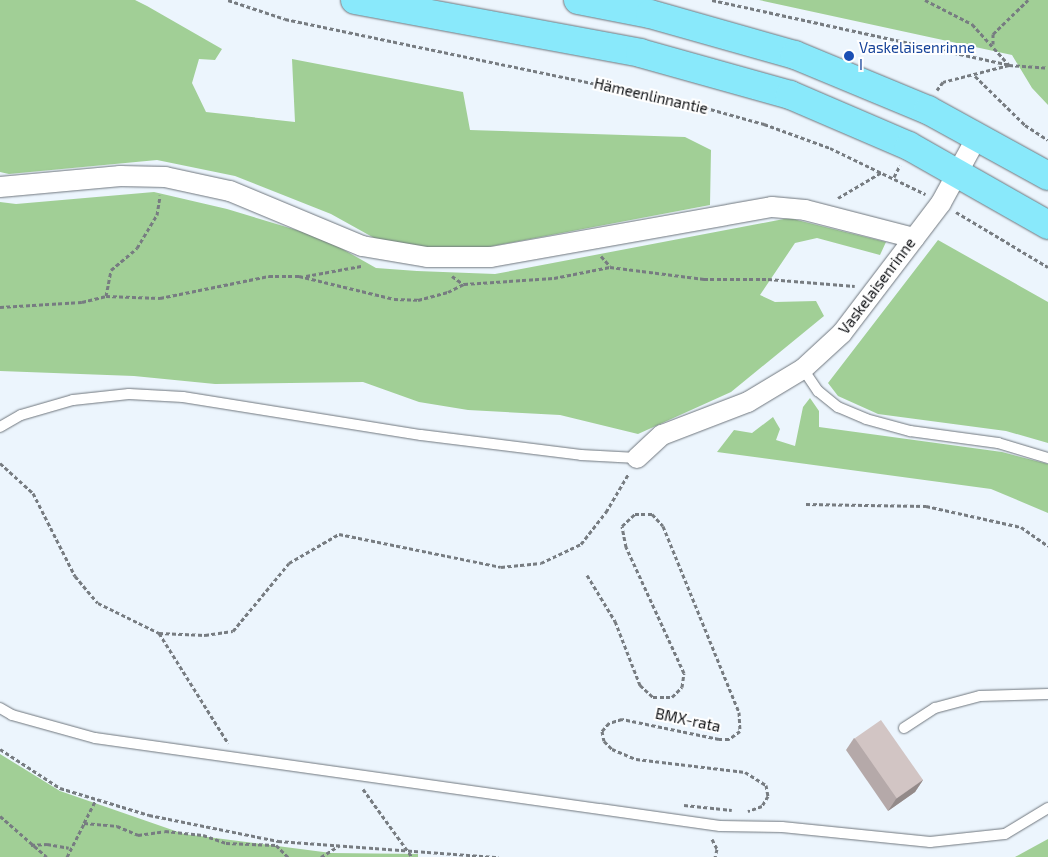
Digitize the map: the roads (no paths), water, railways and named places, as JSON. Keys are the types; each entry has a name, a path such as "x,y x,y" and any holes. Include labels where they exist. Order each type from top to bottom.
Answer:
{"main road":[{"path":"355,0 640,53 790,95 909,146 1048,225"},
{"path":"578,0 650,14 795,55 928,110 978,135 1048,176"}],"street":[{"name":"Vaskelaisenrinne","path":"638,458 662,434 748,402 803,369 842,333 941,203 959,175 978,135"},
{"path":"0,187 120,176 165,177 230,191 362,246 427,257 491,258 772,207 805,210 914,238"}],"lane":[{"path":"803,369 818,391 838,407 866,419 910,431 998,444 1048,458"},
{"path":"0,427 21,415 73,400 129,394 183,397 421,436 581,455 638,458"},
{"path":"904,728 935,708 980,696 1048,694"},
{"path":"0,708 12,715 95,738 239,760 720,826 782,827 930,842 1005,834 1048,808"}],"place":[{"name":"Vaskelaisenrinne I","path":"849,56"}]}
